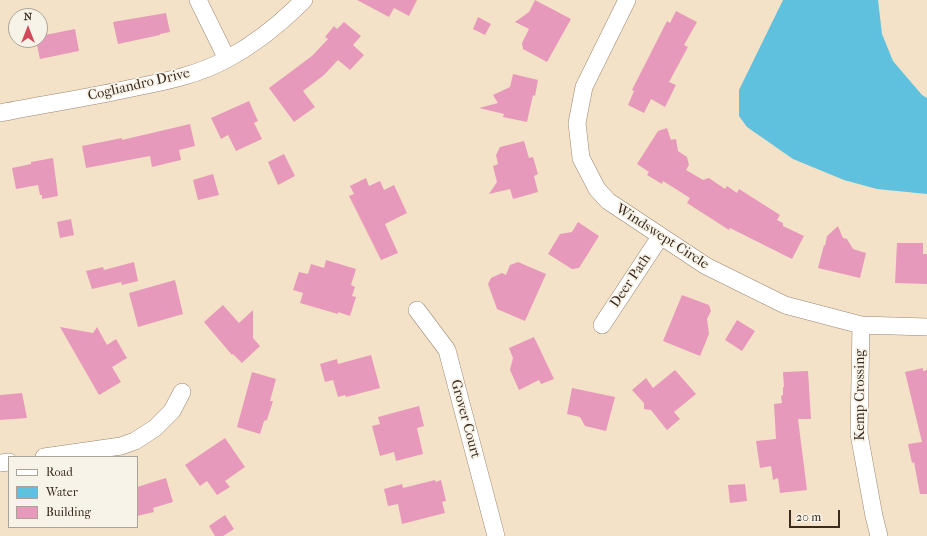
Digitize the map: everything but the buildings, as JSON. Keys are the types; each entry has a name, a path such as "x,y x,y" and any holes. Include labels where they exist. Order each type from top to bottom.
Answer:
{"street":[{"path":"198,0 227,59"},
{"name":"Cogliandro Drive","path":"0,113 116,92 173,79 212,66 263,38 304,0"},
{"name":"Windswept Circle","path":"627,0 584,87 576,123 581,158 597,189 608,201 660,237 706,266 784,305 861,325 927,327"},
{"name":"Deer Path","path":"602,325 660,237"},
{"name":"Grover Court","path":"417,310 447,350 496,536"},
{"name":"Kemp Crossing","path":"861,325 859,434 879,536"},
{"path":"51,456 121,446 135,441 155,428 172,411 182,392"}],"water":[{"path":"783,0 878,0 882,34 893,61 922,95 927,98 927,194 877,189 844,180 793,159 747,127 739,116 739,90"}]}
